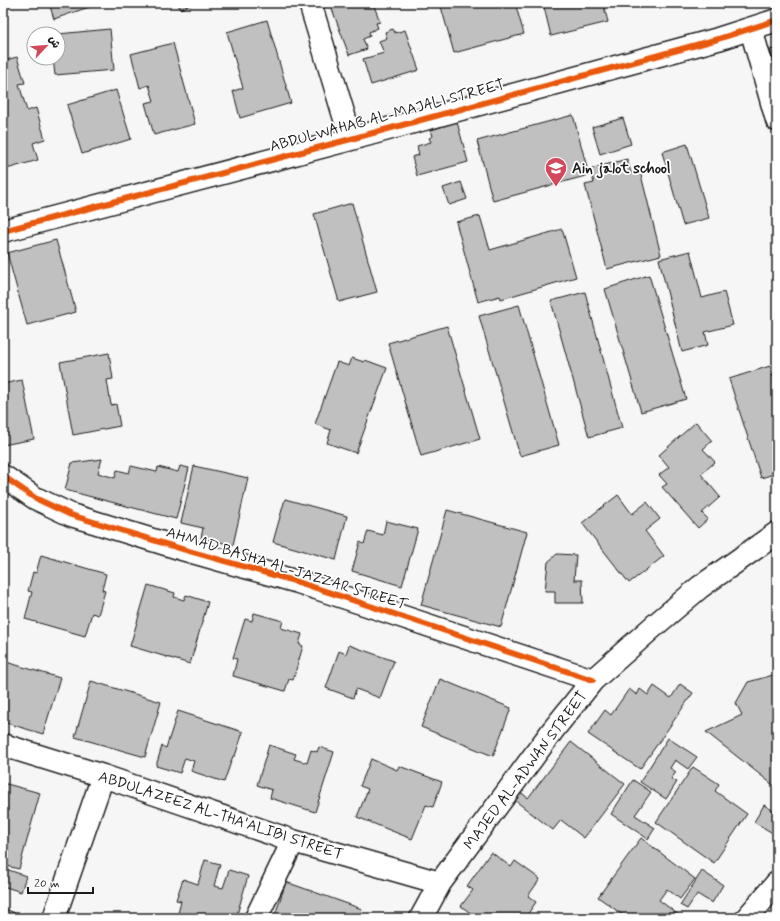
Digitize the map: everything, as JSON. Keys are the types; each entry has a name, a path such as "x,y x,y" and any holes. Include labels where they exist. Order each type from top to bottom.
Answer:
{"street":[{"path":"310,3 351,139"},
{"name":"ABDULWAHAB AL-MAJALI STREET","path":"3,231 351,139 751,29 777,20"},
{"path":"751,29 777,120"},
{"name":"AHMAD BASHA AL-JAZZAR STREET","path":"3,476 35,498 71,515 298,582 593,680"},
{"name":"MAJED AL-ADWAN STREET","path":"421,918 440,883 552,730 593,680 700,587 776,533"},
{"name":"ABDULAZEEZ AL-THA'ALIBI STREET","path":"3,745 103,776 293,841 440,883"},
{"path":"54,918 103,776"},
{"path":"256,918 293,841"},
{"path":"747,918 777,883"}],"building":[{"path":"49,3 101,3 54,19"},
{"path":"178,3 196,3 180,9"},
{"path":"347,3 373,3 380,22 376,23 378,28 369,32 370,36 363,39 367,49 349,55 332,9"},
{"path":"440,3 515,3 524,34 454,53"},
{"path":"543,3 603,3 608,22 551,36"},
{"path":"267,20 291,103 240,118 233,91 243,88 227,32"},
{"path":"110,29 114,70 55,75 54,66 66,66 66,33"},
{"path":"393,29 395,33 405,30 419,70 371,85 363,59 384,53 379,41 387,38 385,32"},
{"path":"173,43 195,124 154,135 145,103 154,101 149,85 140,88 131,54"},
{"path":"777,48 777,71 770,50"},
{"path":"17,57 25,83 19,84 27,111 36,108 45,139 33,143 38,160 3,170 3,61"},
{"path":"116,90 131,139 82,154 67,105"},
{"path":"573,115 589,175 493,201 477,141"},
{"path":"623,118 631,144 600,154 592,127"},
{"path":"457,122 468,162 417,176 412,157 419,155 417,146 431,142 429,138 433,136 431,130"},
{"path":"687,144 709,218 683,225 662,152"},
{"path":"627,159 631,173 640,171 661,255 607,269 585,185 594,183 590,169"},
{"path":"461,182 467,199 449,205 443,188"},
{"path":"352,203 377,292 339,302 314,214"},
{"path":"480,216 490,250 562,229 576,277 501,299 500,296 478,302 456,222"},
{"path":"56,240 76,312 27,325 7,253"},
{"path":"690,251 702,298 724,292 733,325 705,332 708,345 682,352 659,259"},
{"path":"649,275 686,399 641,412 605,289"},
{"path":"585,292 622,428 589,437 551,301"},
{"path":"519,305 559,445 520,456 479,316"},
{"path":"447,326 480,439 421,456 388,343"},
{"path":"109,353 113,379 107,380 111,405 116,404 120,426 73,435 60,362"},
{"path":"352,358 364,362 365,360 387,368 356,453 327,443 331,430 315,424 337,362 349,366"},
{"path":"770,366 773,377 777,376 777,473 761,478 729,379"},
{"path":"22,380 34,439 3,445 3,384"},
{"path":"696,422 712,441 703,449 715,462 701,474 720,497 702,513 708,519 698,528 662,487 667,484 659,475 669,467 659,455"},
{"path":"102,459 98,473 115,478 117,470 129,473 131,466 157,472 158,467 178,472 180,466 189,468 176,519 65,490 72,463"},
{"path":"194,466 248,478 233,545 201,538 203,528 181,523"},
{"path":"618,495 632,514 647,502 660,519 645,531 664,556 629,583 582,523"},
{"path":"285,499 347,516 336,560 273,542"},
{"path":"447,510 527,532 501,627 421,605"},
{"path":"386,521 418,529 402,586 352,571 360,542 364,544 368,531 383,535"},
{"path":"557,554 576,555 574,580 582,580 583,603 555,603 555,591 545,591 548,562"},
{"path":"41,555 106,574 102,590 105,591 98,615 92,613 85,636 25,619 32,592 28,591 33,572 36,573"},
{"path":"148,585 175,593 174,597 184,600 186,595 208,602 190,664 130,646"},
{"path":"254,613 283,621 281,628 302,634 299,644 303,646 293,680 289,679 285,691 233,676 237,659 233,658 245,619 252,621"},
{"path":"349,645 394,661 380,698 356,689 353,698 326,688 339,651 346,654"},
{"path":"6,662 60,678 43,734 3,722 3,672"},
{"path":"777,674 777,788 706,732 742,715 736,703 748,682"},
{"path":"440,679 511,708 493,756 421,727"},
{"path":"91,681 161,702 145,757 75,737"},
{"path":"680,684 693,693 640,769 588,734 605,710 611,715 629,689 637,695 640,689 648,695 654,686 671,698"},
{"path":"178,711 243,732 224,782 191,771 194,761 185,758 180,773 156,766 162,746 166,748"},
{"path":"668,738 697,757 688,769 675,760 670,768 676,772 671,779 677,782 666,799 640,782"},
{"path":"571,742 625,784 584,838 561,820 553,830 513,799 519,791 528,798"},
{"path":"269,745 296,754 294,759 307,763 311,750 317,752 319,747 334,752 315,812 270,798 272,790 257,785"},
{"path":"371,759 397,770 399,766 442,782 433,807 426,805 412,839 357,817 368,789 360,786"},
{"path":"693,767 719,784 715,791 747,814 714,863 656,822"},
{"path":"633,780 651,792 635,815 655,828 648,839 611,814"},
{"path":"3,783 40,793 19,869 3,865"},
{"path":"764,805 777,813 776,835 754,822"},
{"path":"641,838 695,879 680,899 667,889 659,900 680,916 679,918 627,918 598,897"},
{"path":"491,852 511,867 515,861 540,879 528,896 536,902 525,918 477,918 461,906 473,890 467,886"},
{"path":"205,860 220,864 214,886 223,888 229,870 248,876 236,918 189,918 178,914 181,901 176,900 183,879 198,884"},
{"path":"3,868 26,876 21,892 3,886"},
{"path":"702,871 723,885 712,903 697,894 687,909 680,905"},
{"path":"286,882 362,909 359,918 274,918"},
{"path":"3,908 15,913 13,918 3,918"}],"cycle path":[{"path":"3,231 351,139 718,39 777,20"},
{"path":"3,476 35,498 71,515 298,582 593,680"}],"place":[{"name":"Ain jalot school","path":"556,188"}]}
